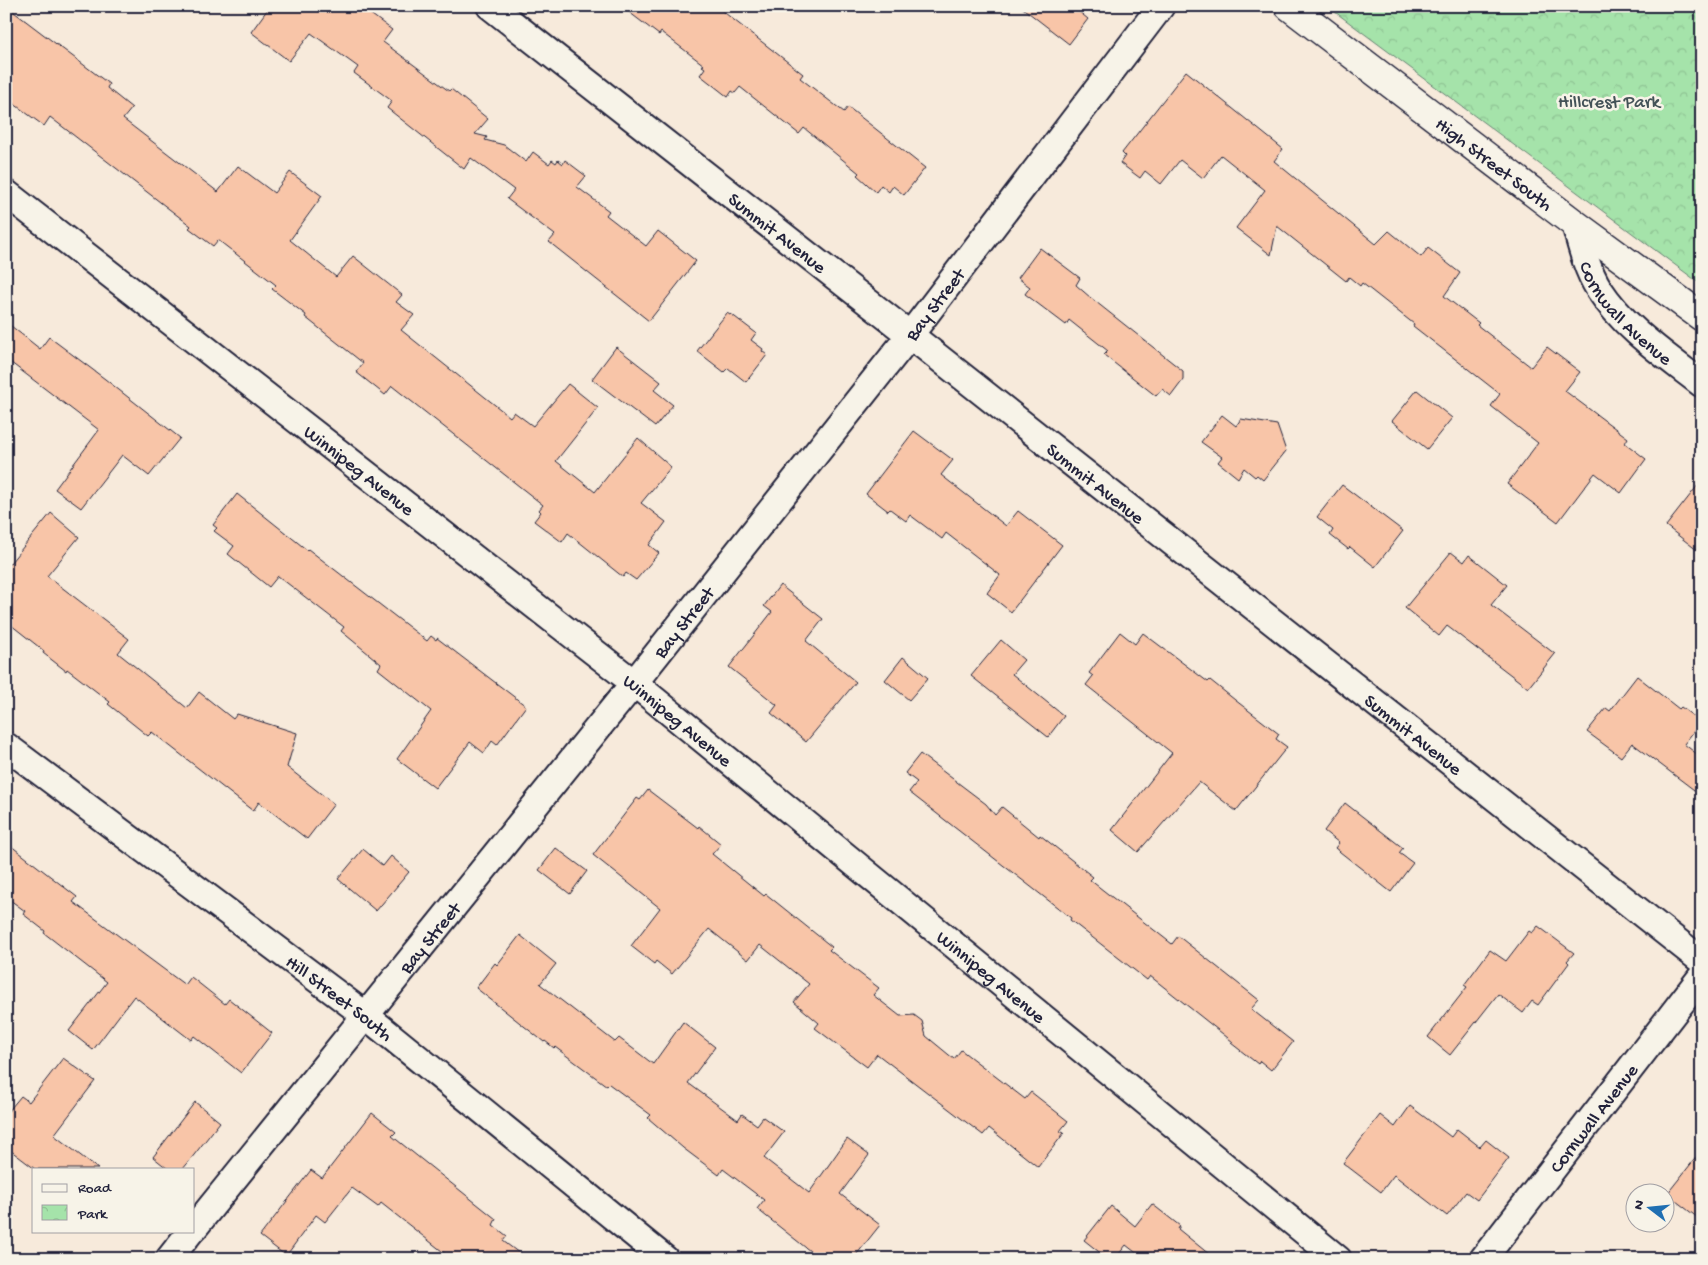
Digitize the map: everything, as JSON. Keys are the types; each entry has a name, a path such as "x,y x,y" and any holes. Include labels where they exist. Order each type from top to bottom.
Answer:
{"main road":[{"name":"High Street South","path":"1289,6 1575,224 1702,317"}],"street":[{"name":"Summit Avenue","path":"490,6 910,335 1702,962"},
{"name":"Bay Street","path":"195,1227 634,683 910,335 1162,6"},
{"name":"Winnipeg Avenue","path":"6,193 634,683 1338,1259"},
{"name":"Cornwall Avenue","path":"1575,224 1585,258 1599,289 1630,327 1702,384"},
{"name":"Hill Street South","path":"6,746 365,1015 665,1259"},
{"name":"Cornwall Avenue","path":"1483,1259 1702,976"},
{"path":"169,1259 190,1232"}],"green space":[{"name":"Hillcrest Park","path":"1327,6 1702,6 1702,285"}],"building":[{"path":"6,6 109,84 107,88 132,108 123,119 218,192 238,166 274,193 290,172 322,196 290,240 336,277 353,256 402,295 396,302 414,315 401,330 510,417 514,412 533,426 568,384 598,408 556,461 595,492 638,438 671,467 641,503 666,522 649,545 659,553 636,580 626,573 623,577 568,533 562,542 534,521 541,512 539,510 543,505 392,386 385,395 356,372 363,363 272,289 276,285 218,240 213,246 189,228 191,226 50,117 44,126 6,98"},
{"path":"270,6 360,6 392,30 383,42 449,91 451,89 488,119 475,134 487,137 485,140 504,145 526,162 533,152 549,164 552,160 556,163 558,160 563,164 565,160 586,176 577,187 609,211 606,215 646,246 658,231 696,261 649,321 549,242 555,235 507,199 514,190 471,158 464,169 387,108 392,101 354,73 358,67 311,33 289,61 251,32"},
{"path":"621,6 716,6 803,74 800,78 844,112 848,107 925,168 904,195 893,186 889,192 881,185 876,192 857,175 859,173 804,128 799,134 740,87 735,93 732,91 728,97 700,75 705,68 702,66 704,65 661,32 659,35"},
{"path":"1020,6 1072,6 1088,19 1069,44"},
{"path":"1186,71 1283,149 1274,161 1376,244 1389,231 1421,257 1428,248 1460,273 1444,296 1479,323 1477,325 1531,367 1547,347 1580,372 1565,391 1628,438 1625,443 1646,459 1621,493 1595,473 1558,522 1507,484 1538,443 1491,406 1500,394 1413,326 1414,324 1362,283 1360,286 1349,277 1346,281 1277,226 1271,255 1236,228 1265,190 1221,155 1203,178 1180,160 1161,184 1145,171 1140,178 1120,163 1125,156 1122,153"},
{"path":"1040,248 1080,278 1076,285 1091,298 1183,371 1183,380 1171,396 1162,389 1156,396 1104,355 1108,351 1069,320 1066,325 1025,294 1030,287 1018,278"},
{"path":"727,313 756,333 751,340 763,349 762,351 767,355 746,382 728,368 724,372 697,351"},
{"path":"6,322 40,349 49,337 180,438 149,476 122,455 81,508 55,489 99,430 6,359"},
{"path":"616,347 661,382 654,390 673,405 655,427 592,379"},
{"path":"1417,390 1452,418 1427,449 1392,421"},
{"path":"1222,415 1236,426 1241,419 1277,425 1286,451 1263,480 1257,475 1255,477 1244,468 1238,478 1218,462 1222,457 1201,442"},
{"path":"914,431 953,460 941,475 1006,526 1018,511 1062,545 1011,612 987,593 1000,575 946,533 942,539 910,515 906,521 890,509 888,511 866,494"},
{"path":"1702,480 1702,554 1666,526"},
{"path":"1342,485 1403,531 1375,567 1350,547 1348,549 1330,535 1333,530 1317,517"},
{"path":"237,494 427,641 431,636 436,640 437,638 526,706 497,745 492,741 484,753 470,742 435,788 397,759 431,711 378,669 381,664 341,631 344,627 278,576 269,587 228,554 234,546 214,531 217,528 213,525"},
{"path":"51,513 79,537 47,576 129,639 118,653 187,708 199,692 233,719 237,714 297,733 287,767 334,804 307,839 259,802 253,811 152,732 148,736 108,704 110,702 67,669 66,671 6,621 6,568"},
{"path":"1451,552 1464,562 1469,555 1507,585 1491,605 1555,654 1528,688 1447,626 1439,636 1405,608"},
{"path":"780,585 823,619 806,641 856,682 806,742 771,713 777,705 729,667 772,612 764,606"},
{"path":"1120,632 1135,644 1143,633 1208,682 1210,680 1279,734 1276,739 1287,747 1236,811 1199,782 1138,852 1112,830 1172,753 1086,685 1093,676 1089,673"},
{"path":"1001,640 1024,660 1012,674 1064,716 1048,737 971,676"},
{"path":"903,657 928,678 909,700 885,680"},
{"path":"1637,676 1679,709 1681,707 1701,722 1684,744 1702,758 1702,796 1632,743 1621,757 1587,732 1606,708 1610,711"},
{"path":"920,754 986,804 995,815 1002,807 1039,837 1040,835 1093,877 1090,880 1172,944 1178,936 1259,1000 1251,1009 1293,1042 1271,1070 1260,1061 1258,1064 1150,976 1147,980 1070,920 1071,918 909,792 917,782 905,773"},
{"path":"648,790 721,844 712,854 764,896 766,894 832,947 829,950 879,988 873,995 900,1016 914,1015 922,1021 926,1036 954,1059 961,1050 1025,1099 1031,1092 1068,1121 1060,1131 1064,1133 1038,1167 989,1128 983,1135 877,1054 867,1067 815,1028 819,1023 794,1002 809,984 760,945 748,960 709,929 672,974 656,961 654,964 631,946 660,908 593,855 637,798 640,800"},
{"path":"1345,803 1403,848 1399,853 1413,863 1391,892 1335,848 1339,843 1324,831"},
{"path":"6,842 77,897 73,902 185,985 191,977 225,1004 229,999 272,1033 241,1073 194,1036 191,1040 134,996 93,1050 69,1031 107,982 44,933 45,931 23,914 25,911 6,897"},
{"path":"556,848 587,871 570,894 539,870"},
{"path":"363,849 383,866 391,856 409,872 376,911 338,879"},
{"path":"1538,926 1574,953 1567,961 1569,963 1538,1005 1532,1001 1523,1013 1498,994 1450,1055 1428,1037 1467,987 1464,985 1490,950 1506,961 1529,931 1532,933"},
{"path":"520,935 556,964 540,984 615,1042 619,1038 653,1064 683,1022 715,1047 688,1083 738,1120 742,1114 757,1125 763,1117 784,1132 764,1158 809,1193 847,1139 869,1155 840,1194 880,1225 853,1259 820,1259 757,1209 764,1200 723,1169 719,1175 648,1118 651,1115 609,1084 607,1086 555,1047 544,1042 476,988"},
{"path":"63,1058 95,1081 54,1135 97,1168 34,1168 6,1147 6,1114 21,1096 29,1102"},
{"path":"195,1102 220,1122 184,1168 167,1168 153,1157"},
{"path":"1410,1106 1451,1137 1457,1129 1480,1147 1486,1140 1509,1158 1477,1200 1466,1192 1447,1216 1394,1175 1381,1192 1343,1163 1380,1115 1395,1127"},
{"path":"372,1113 396,1132 392,1136 496,1219 493,1225 507,1236 503,1241 527,1259 452,1259 381,1203 378,1207 352,1188 325,1222 316,1215 286,1256 260,1236 311,1170 322,1178"},
{"path":"1702,1150 1702,1221 1676,1201 1676,1183"},
{"path":"1152,1204 1180,1226 1178,1229 1215,1259 1144,1259 1126,1245 1115,1259 1108,1259 1084,1240 1111,1206 1135,1226"}]}
